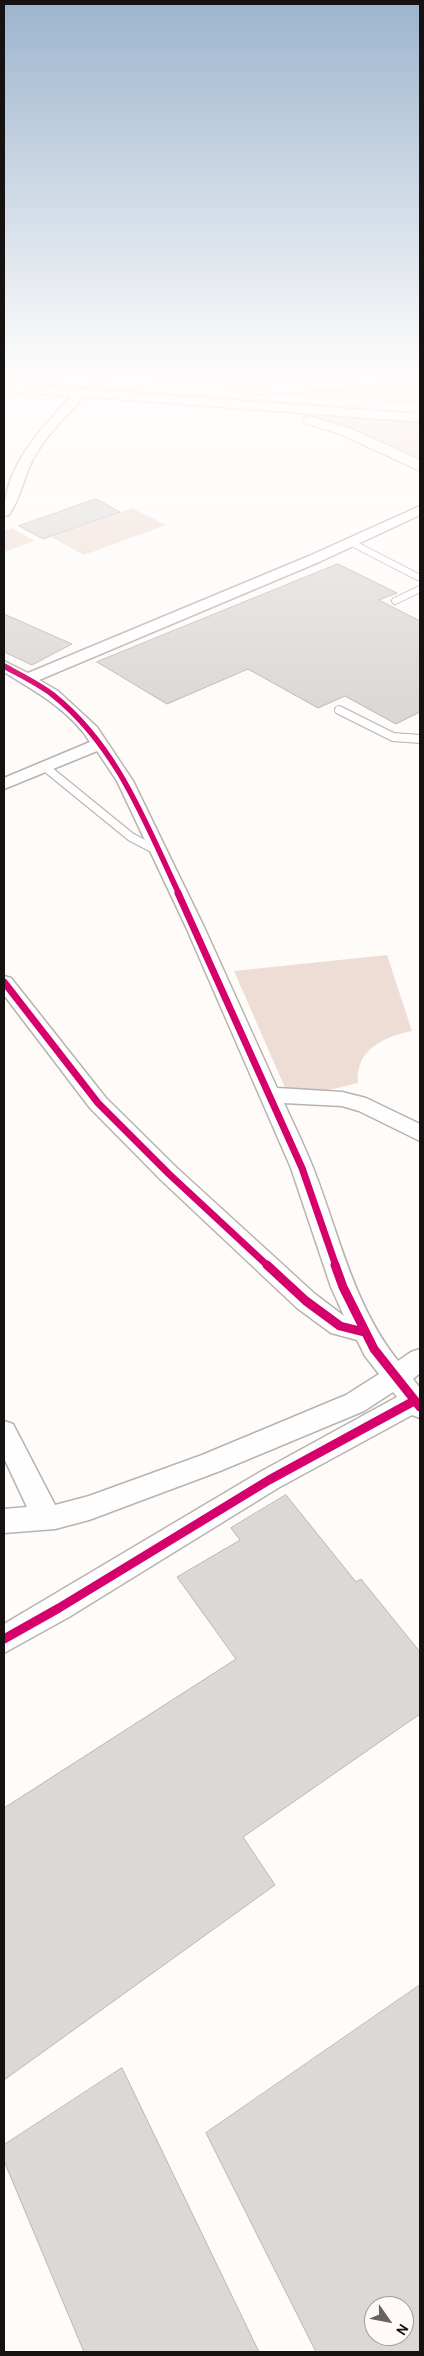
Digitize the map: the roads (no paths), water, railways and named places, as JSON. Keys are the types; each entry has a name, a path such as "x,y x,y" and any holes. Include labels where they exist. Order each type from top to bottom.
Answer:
{"street":[{"path":"4,512 15,496 16,487"},
{"path":"28,679 350,542 420,510"},
{"path":"4,666 28,679 64,704 91,730 125,781 195,927 302,1168 343,1287 364,1332 374,1350 417,1404 277,1476 59,1608 4,1639"},
{"path":"4,784 101,743"},
{"path":"4,982 98,1103 169,1174 306,1301 340,1326 364,1332"},
{"path":"270,1095 342,1099 366,1105 420,1133"},
{"path":"4,1521 46,1518 89,1508 211,1463 354,1403 420,1359"},
{"path":"4,1432 46,1518"}],"lane":[{"path":"350,542 420,578"},
{"path":"395,601 420,589"},
{"path":"339,710 393,737 420,739"},
{"path":"45,767 131,837 158,851"}]}
